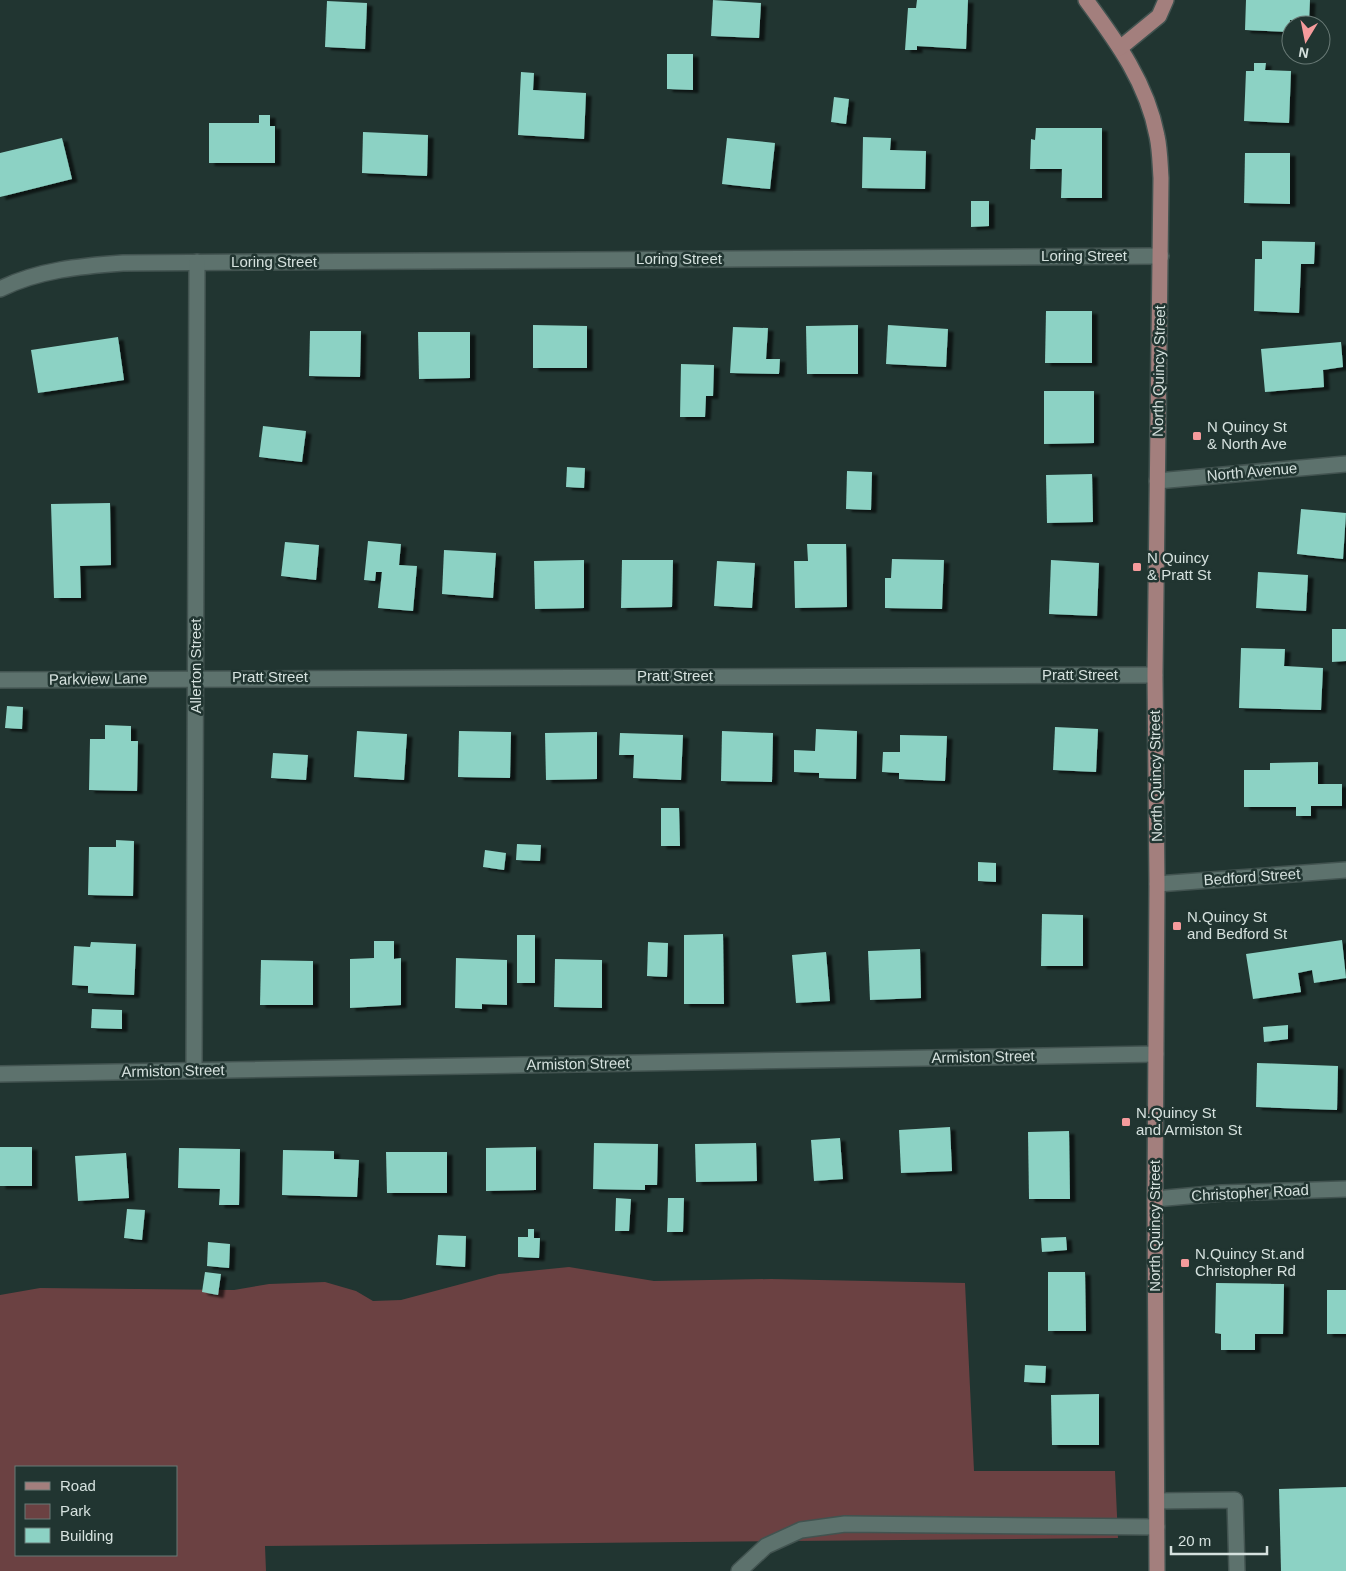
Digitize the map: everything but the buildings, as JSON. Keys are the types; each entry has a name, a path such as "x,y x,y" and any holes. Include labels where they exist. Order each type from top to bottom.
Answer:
{"main road":[{"name":"North Quincy Street","path":"1086,0 1128,58 1145,95 1157,136 1161,178 1155,674 1158,884 1155,1199 1157,1571"},
{"path":"1120,48 1159,16 1166,0"}],"street":[{"name":"Loring Street","path":"0,289 45,273 82,266 123,263 1160,256"},
{"name":"Allerton Street","path":"194,1070 197,262"},
{"name":"North Avenue","path":"1158,481 1346,464"},
{"name":"Pratt Street","path":"196,677 1155,674"},
{"name":"Parkview Lane","path":"0,680 196,677"},
{"name":"Bedford Street","path":"1158,884 1346,870"},
{"name":"Armiston Street","path":"0,1074 1156,1054"},
{"name":"Christopher Road","path":"1155,1199 1222,1192 1346,1189"},
{"path":"1156,1500 1236,1500 1237,1571"},
{"path":"739,1571 766,1546 801,1530 845,1524 1157,1527"}],"green space":[{"path":"569,1267 654,1281 771,1279 965,1283 974,1471 1115,1471 1118,1538 265,1546 266,1571 0,1571 0,1295 40,1288 234,1290 269,1284 325,1282 356,1291 373,1301 401,1300 499,1274"}],"place":[{"name":"N Quincy St & North Ave","path":"1197,436"},
{"name":"N Quincy & Pratt St","path":"1137,567"},
{"name":"N.Quincy St and Bedford St","path":"1177,926"},
{"name":"N.Quincy St and Armiston St","path":"1126,1122"},
{"name":"N.Quincy St.and Christopher Rd","path":"1185,1263"}]}
